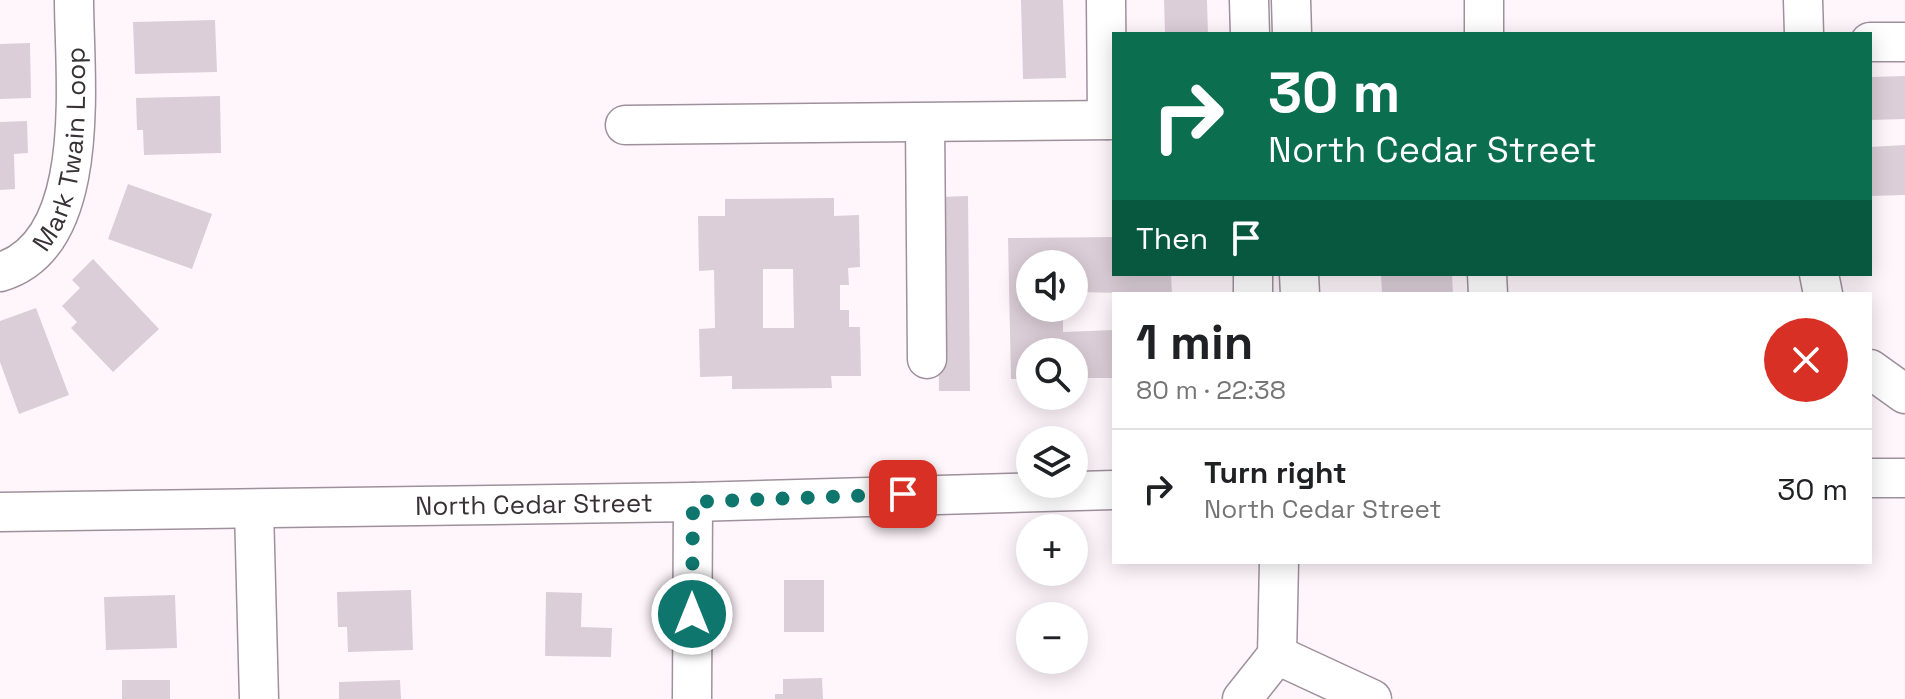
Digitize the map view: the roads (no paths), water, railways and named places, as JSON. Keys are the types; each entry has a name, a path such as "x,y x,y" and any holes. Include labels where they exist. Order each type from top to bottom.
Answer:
{"street":[{"name":"Mark Twain Loop","path":"0,272 10,269 39,246 64,203 75,141 74,0"},
{"path":"625,125 1111,120 1106,0"},
{"path":"1249,0 1250,32"},
{"path":"1291,0 1292,32"},
{"path":"1484,0 1484,32"},
{"path":"1803,0 1804,32"},
{"path":"1872,42 1905,42"},
{"path":"916,123 927,359"},
{"path":"1872,370 1905,394"},
{"path":"1872,478 1905,478"},
{"name":"North Cedar Street","path":"0,512 693,502 1112,490"},
{"path":"692,699 693,502"},
{"path":"254,509 259,699"},
{"path":"1242,699 1277,655 1279,564"},
{"path":"1277,655 1372,699"}]}
